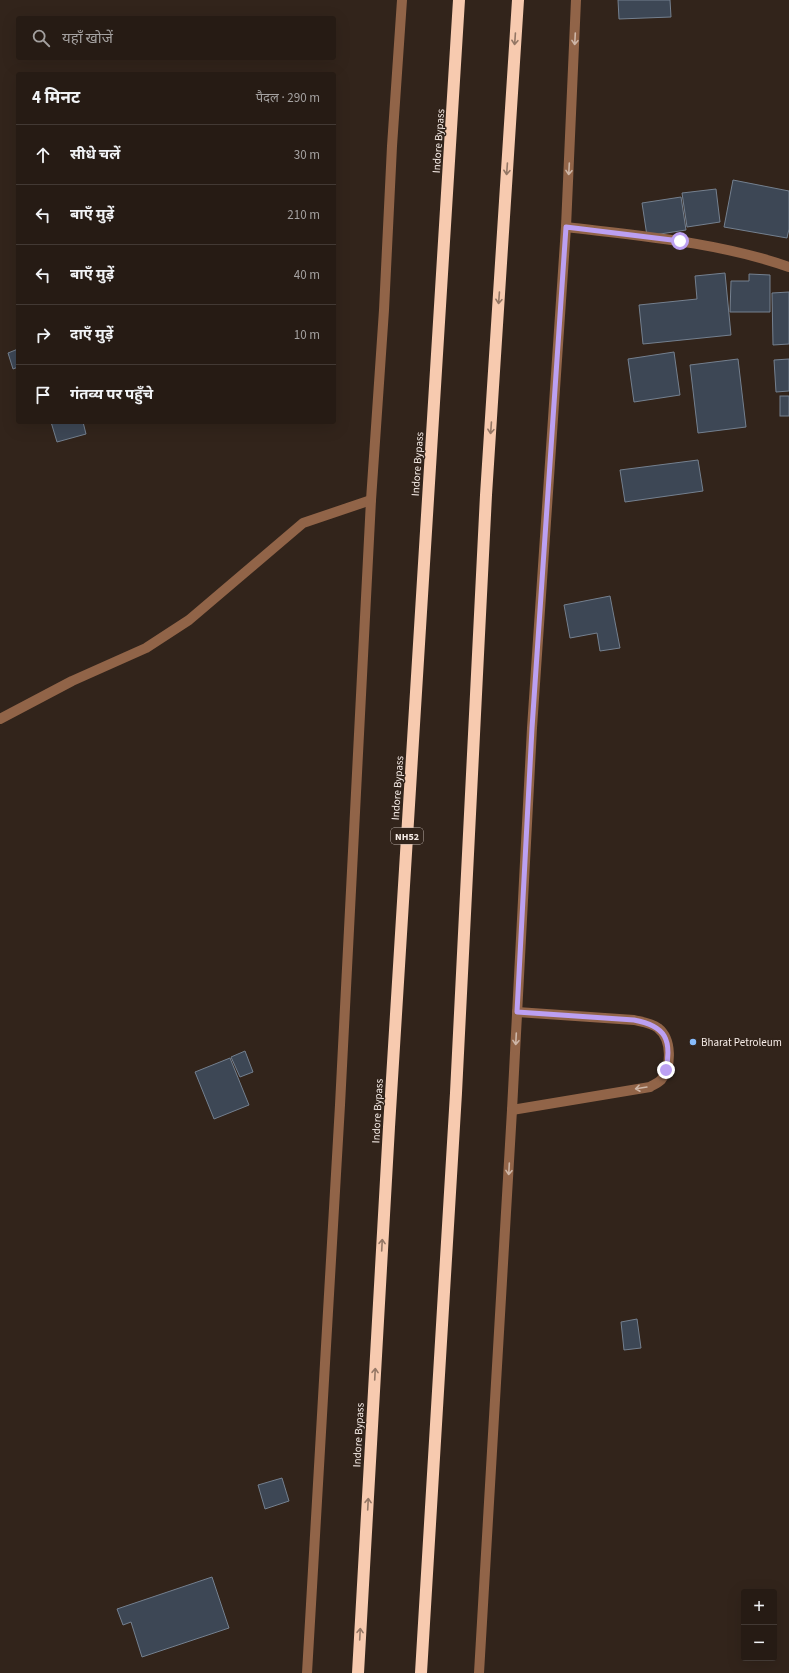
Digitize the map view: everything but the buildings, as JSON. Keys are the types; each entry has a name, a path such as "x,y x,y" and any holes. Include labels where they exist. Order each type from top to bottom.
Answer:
{"highway":[{"name":"Indore Bypass","path":"358,1673 389,1127 460,0"},
{"path":"421,1673 457,1085 486,495 518,0"}],"street":[{"path":"307,1673 340,1105 371,500 384,310 392,146 402,0"},
{"path":"479,1673 512,1110 532,728 566,227 576,0"},
{"path":"566,227 680,241 763,258 789,268"},
{"path":"0,719 72,681 146,648 189,620 303,523 371,500"},
{"path":"512,1110 650,1087 660,1080 666,1070 669,1057 667,1040 658,1028 646,1022 517,1012"}],"place":[{"name":"Bharat Petroleum","path":"693,1042"}],"route":[{"path":"666,1070 669,1057 667,1040 658,1028 646,1022 517,1012 532,728 566,227 680,241"}]}
